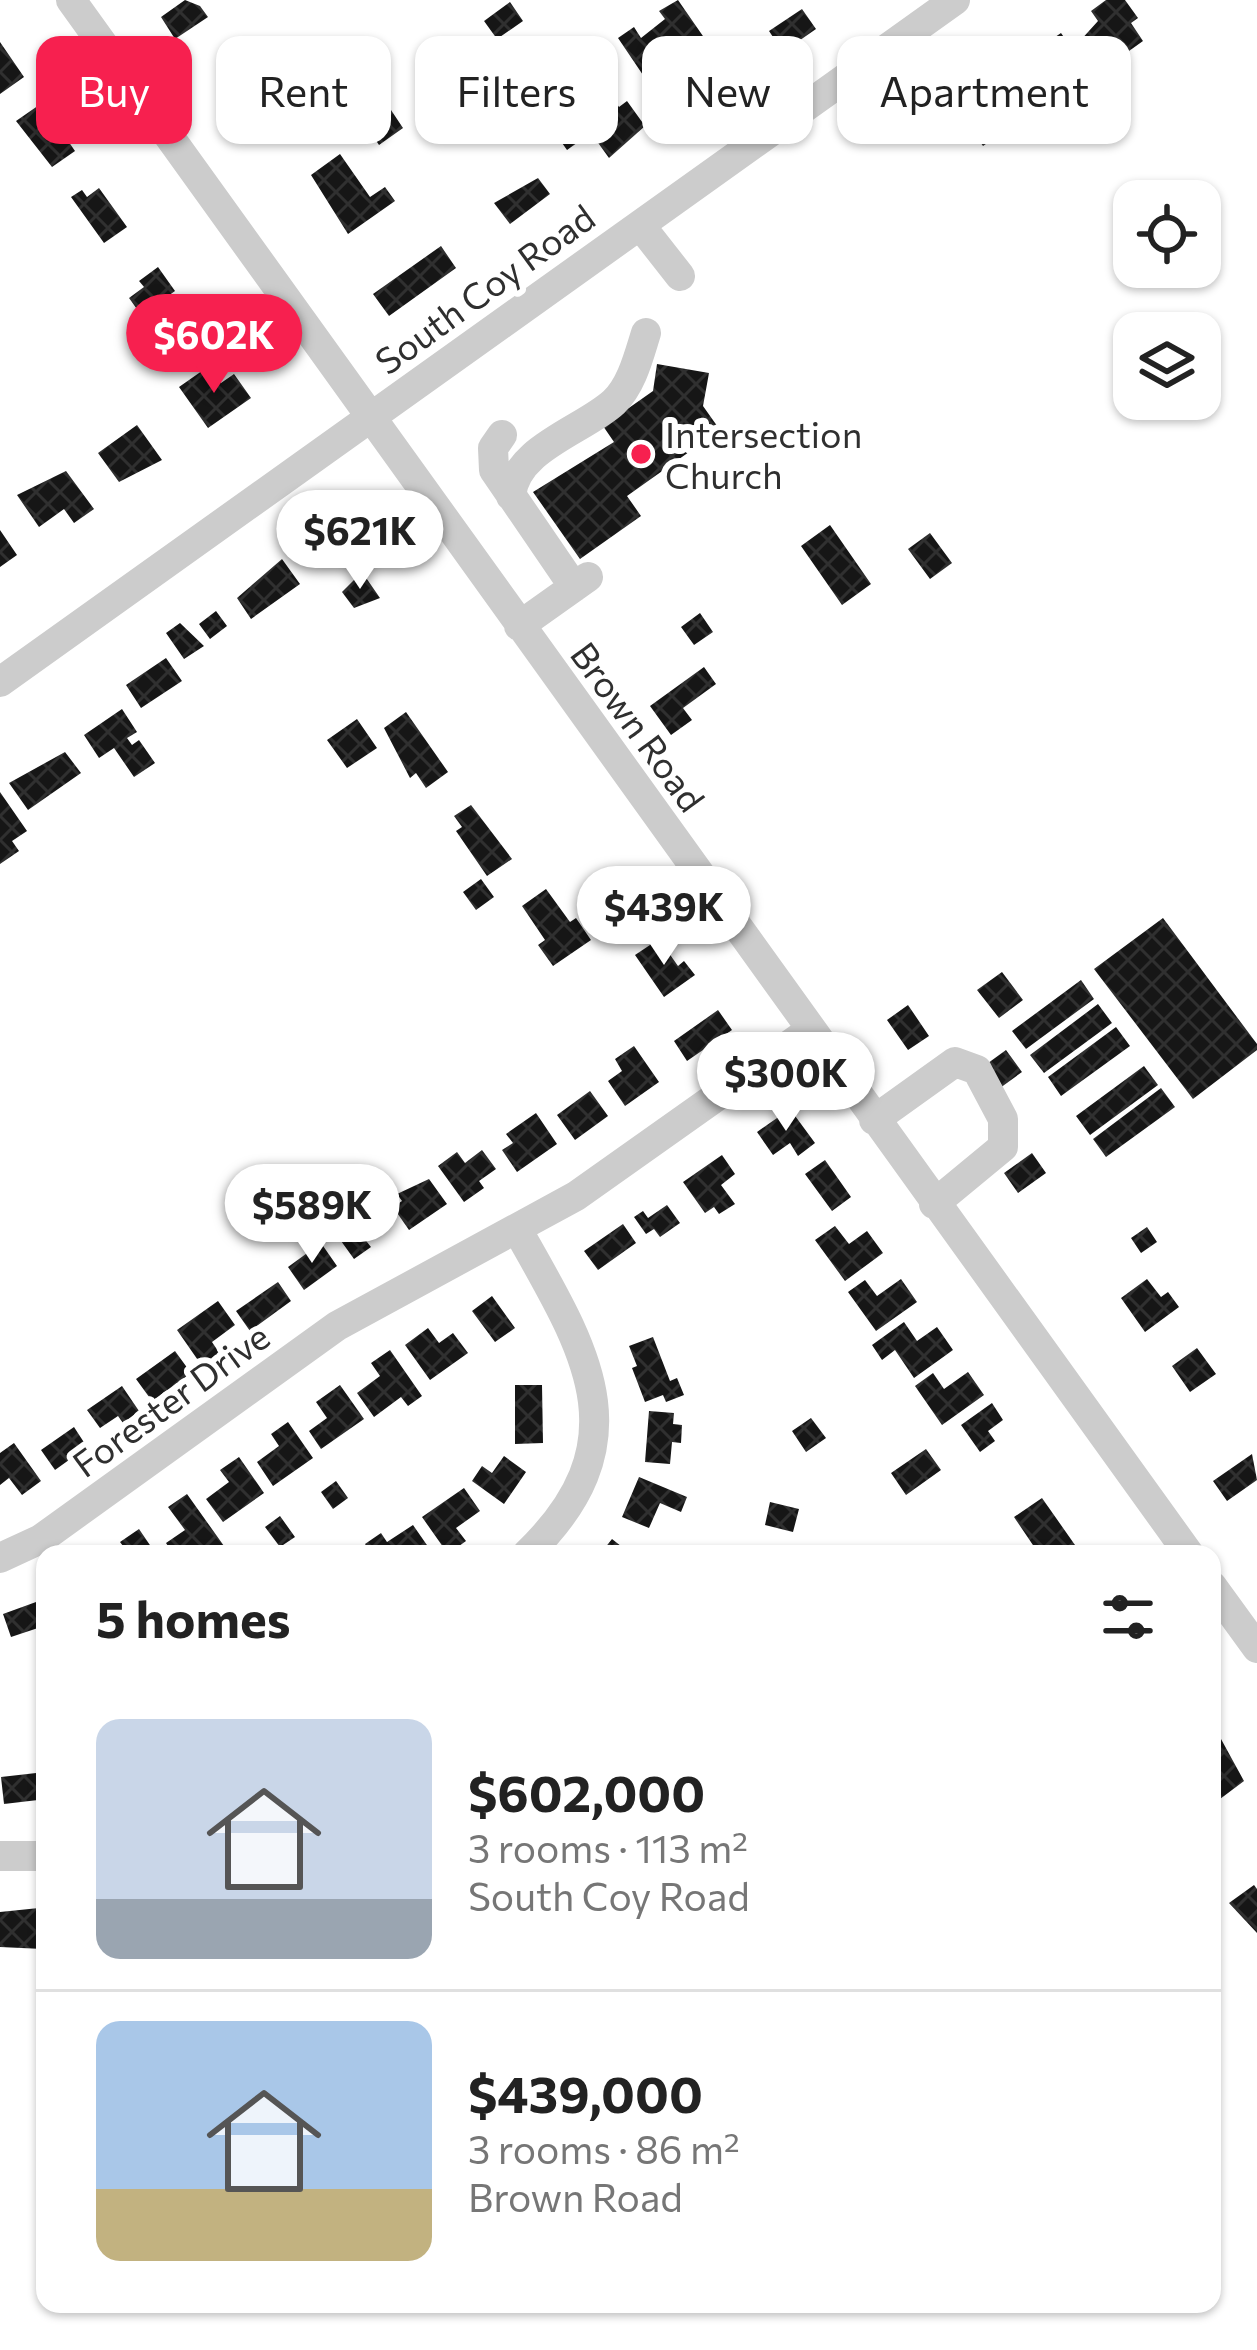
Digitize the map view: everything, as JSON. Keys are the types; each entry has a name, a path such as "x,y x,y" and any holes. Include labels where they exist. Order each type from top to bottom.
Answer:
{"street":[{"name":"Brown Road","path":"71,0 1182,1545"},
{"name":"South Coy Road","path":"0,682 955,0"},
{"path":"640,225 680,276"},
{"path":"511,496 512,485 535,457 619,397 646,333"},
{"path":"502,435 491,458 511,496 582,582 519,626"},
{"name":"Forester Drive","path":"0,1558 41,1538 337,1327 623,1166 809,1031"},
{"path":"874,1120 955,1062 977,1070 1003,1119 1003,1147 934,1204"},
{"path":"517,1229 580,1344 593,1386 596,1425 579,1489 557,1526 537,1545"},
{"path":"1221,1598 1257,1648"},
{"path":"0,1856 36,1856"}],"building":[{"path":"185,0 200,6 208,17 173,36 161,17"},
{"path":"678,0 703,36 644,36 665,19 659,11"},
{"path":"1106,0 1125,0 1138,18 1131,23 1143,41 1131,50 1131,36 1084,36 1098,21 1091,11"},
{"path":"510,2 523,21 495,36 484,21"},
{"path":"802,9 816,29 806,36 772,36 769,31"},
{"path":"634,27 641,38 642,74 618,38"},
{"path":"0,42 24,77 0,94"},
{"path":"627,101 642,129 609,158 599,144 618,144 618,106"},
{"path":"36,107 36,144 70,144 75,151 52,167 16,121"},
{"path":"391,110 403,128 391,136"},
{"path":"340,154 370,197 385,187 395,201 348,234 311,175"},
{"path":"538,178 550,194 510,224 494,203"},
{"path":"99,188 127,227 104,243 71,197 82,190 87,197"},
{"path":"441,246 456,268 389,316 373,294"},
{"path":"158,267 175,291 168,296 189,325 162,344 129,298 144,287 139,281"},
{"name":"Intersection Church","path":"657,364 709,373 703,406 720,430 627,496 641,516 580,559 533,492 614,442 590,407 616,417 653,391"},
{"path":"209,366 221,383 234,374 251,398 208,428 179,387"},
{"path":"137,425 162,460 119,482 98,453"},
{"path":"66,471 94,509 74,523 64,509 39,527 17,495"},
{"path":"354,498 360,507 372,498 384,515 348,542 329,516"},
{"path":"830,525 871,584 842,605 801,546"},
{"path":"0,530 17,555 0,567"},
{"path":"930,533 952,563 930,579 908,549"},
{"path":"282,559 300,584 251,619 237,598"},
{"path":"362,572 380,598 354,608 342,592"},
{"path":"216,611 227,626 210,639 199,624"},
{"path":"700,613 713,632 694,645 681,627"},
{"path":"180,623 204,646 184,659 166,633"},
{"path":"166,658 182,681 141,708 126,685"},
{"path":"704,667 716,684 683,708 692,720 671,735 650,706"},
{"path":"122,709 137,732 127,738 132,745 139,740 155,763 134,777 114,748 99,758 84,735"},
{"path":"406,712 448,772 426,788 416,773 410,778 384,728"},
{"path":"357,719 377,748 347,768 327,740"},
{"path":"65,752 81,773 28,810 9,783"},
{"path":"0,792 27,831 12,841 19,851 0,864"},
{"path":"471,805 512,859 487,876 456,831 462,827 454,816"},
{"path":"481,879 494,897 476,910 463,892"},
{"path":"546,889 570,922 576,918 591,940 553,966 538,945 545,940 522,906"},
{"path":"1163,918 1257,1044 1257,1050 1193,1099 1094,969"},
{"path":"659,939 678,966 684,961 695,975 664,997 635,955"},
{"path":"1002,972 1023,1000 999,1018 977,990"},
{"path":"1081,980 1094,999 1026,1049 1012,1031"},
{"path":"1098,1004 1112,1023 1044,1073 1030,1055"},
{"path":"908,1005 929,1036 908,1050 887,1020"},
{"path":"718,1010 732,1030 687,1061 674,1041"},
{"path":"1116,1027 1130,1046 1061,1096 1048,1077"},
{"path":"634,1046 659,1082 625,1106 608,1081 622,1071 615,1059"},
{"path":"1006,1050 1022,1072 1000,1088 984,1066"},
{"path":"1144,1066 1158,1085 1090,1135 1076,1116"},
{"path":"1161,1088 1175,1107 1106,1157 1093,1139"},
{"path":"590,1091 608,1116 575,1140 557,1115"},
{"path":"790,1109 815,1143 798,1156 790,1143 773,1155 757,1132"},
{"path":"536,1113 557,1144 517,1172 502,1150 513,1143 506,1134"},
{"path":"482,1150 496,1169 479,1181 484,1188 464,1202 438,1166 457,1152 465,1163"},
{"path":"1032,1153 1046,1173 1018,1193 1004,1173"},
{"path":"722,1155 735,1174 721,1185 735,1204 719,1214 714,1207 705,1213 683,1182"},
{"path":"825,1160 851,1197 832,1211 805,1174"},
{"path":"429,1179 447,1204 409,1230 393,1207 402,1201 397,1194"},
{"path":"368,1195 386,1221 363,1237 371,1247 354,1259 323,1216 346,1200 351,1207"},
{"path":"667,1205 680,1223 660,1237 654,1229 646,1234 634,1217 643,1211 648,1218"},
{"path":"623,1224 636,1243 598,1270 584,1251"},
{"path":"835,1226 849,1244 867,1231 883,1253 845,1281 815,1240"},
{"path":"1147,1227 1157,1242 1141,1253 1131,1238"},
{"path":"321,1243 337,1266 304,1290 288,1267"},
{"path":"901,1279 917,1302 876,1331 848,1292 865,1280 877,1296"},
{"path":"1147,1279 1161,1297 1168,1292 1179,1307 1145,1332 1121,1298"},
{"path":"278,1282 291,1301 250,1331 236,1311"},
{"path":"492,1296 515,1328 495,1342 472,1311"},
{"path":"218,1301 235,1325 212,1342 220,1354 202,1366 177,1330"},
{"path":"904,1322 917,1341 937,1327 953,1350 914,1378 895,1350 882,1360 872,1345"},
{"path":"428,1328 439,1343 453,1333 468,1353 430,1380 405,1345"},
{"path":"653,1337 670,1381 677,1378 684,1395 666,1402 663,1395 645,1402 632,1368 637,1366 629,1346"},
{"path":"1197,1348 1216,1374 1190,1392 1172,1366"},
{"path":"390,1350 422,1396 408,1406 401,1397 374,1417 357,1393 380,1376 371,1363"},
{"path":"175,1351 191,1373 152,1401 136,1379"},
{"path":"968,1372 984,1395 942,1425 915,1386 933,1373 944,1389"},
{"path":"340,1385 364,1419 321,1449 309,1431 327,1418 316,1402"},
{"path":"515,1385 542,1385 543,1443 515,1444"},
{"path":"122,1386 139,1411 123,1423 118,1416 100,1428 87,1410"},
{"path":"992,1403 1003,1420 988,1431 995,1441 980,1452 961,1425"},
{"path":"649,1411 674,1413 673,1424 682,1425 681,1443 672,1442 670,1464 645,1462"},
{"path":"811,1418 826,1438 806,1452 792,1431"},
{"path":"288,1422 313,1458 273,1486 257,1462 279,1446 271,1434"},
{"path":"74,1427 87,1447 55,1470 41,1450"},
{"path":"14,1443 41,1481 22,1495 9,1478 0,1485 0,1453"},
{"path":"926,1449 941,1470 906,1495 891,1473"},
{"path":"1252,1454 1257,1480 1227,1501 1213,1481"},
{"path":"504,1456 526,1472 504,1504 472,1481 482,1466 492,1473"},
{"path":"239,1457 264,1493 223,1522 206,1499 229,1482 220,1470"},
{"path":"639,1477 687,1497 681,1512 660,1503 649,1528 622,1517"},
{"path":"336,1481 348,1498 333,1509 321,1492"},
{"path":"464,1488 480,1511 456,1528 466,1541 460,1545 442,1545 422,1517"},
{"path":"187,1494 223,1545 167,1545 185,1530 168,1507"},
{"path":"1042,1498 1075,1545 1033,1545 1014,1517"},
{"path":"770,1502 799,1509 793,1532 765,1525"},
{"path":"280,1516 295,1537 278,1545 265,1527"},
{"path":"413,1525 427,1545 365,1544 381,1533 387,1542"},
{"path":"139,1529 150,1545 122,1545 120,1542"},
{"path":"36,1602 36,1629 11,1637 3,1614"},
{"path":"1221,1739 1244,1781 1221,1798"},
{"path":"36,1773 36,1800 4,1804 1,1777"},
{"path":"1254,1885 1257,1889 1257,1933 1229,1903"},
{"path":"36,1908 36,1949 0,1947 0,1912"}],"place":[{"name":"Intersection Church","path":"641,454"}]}
